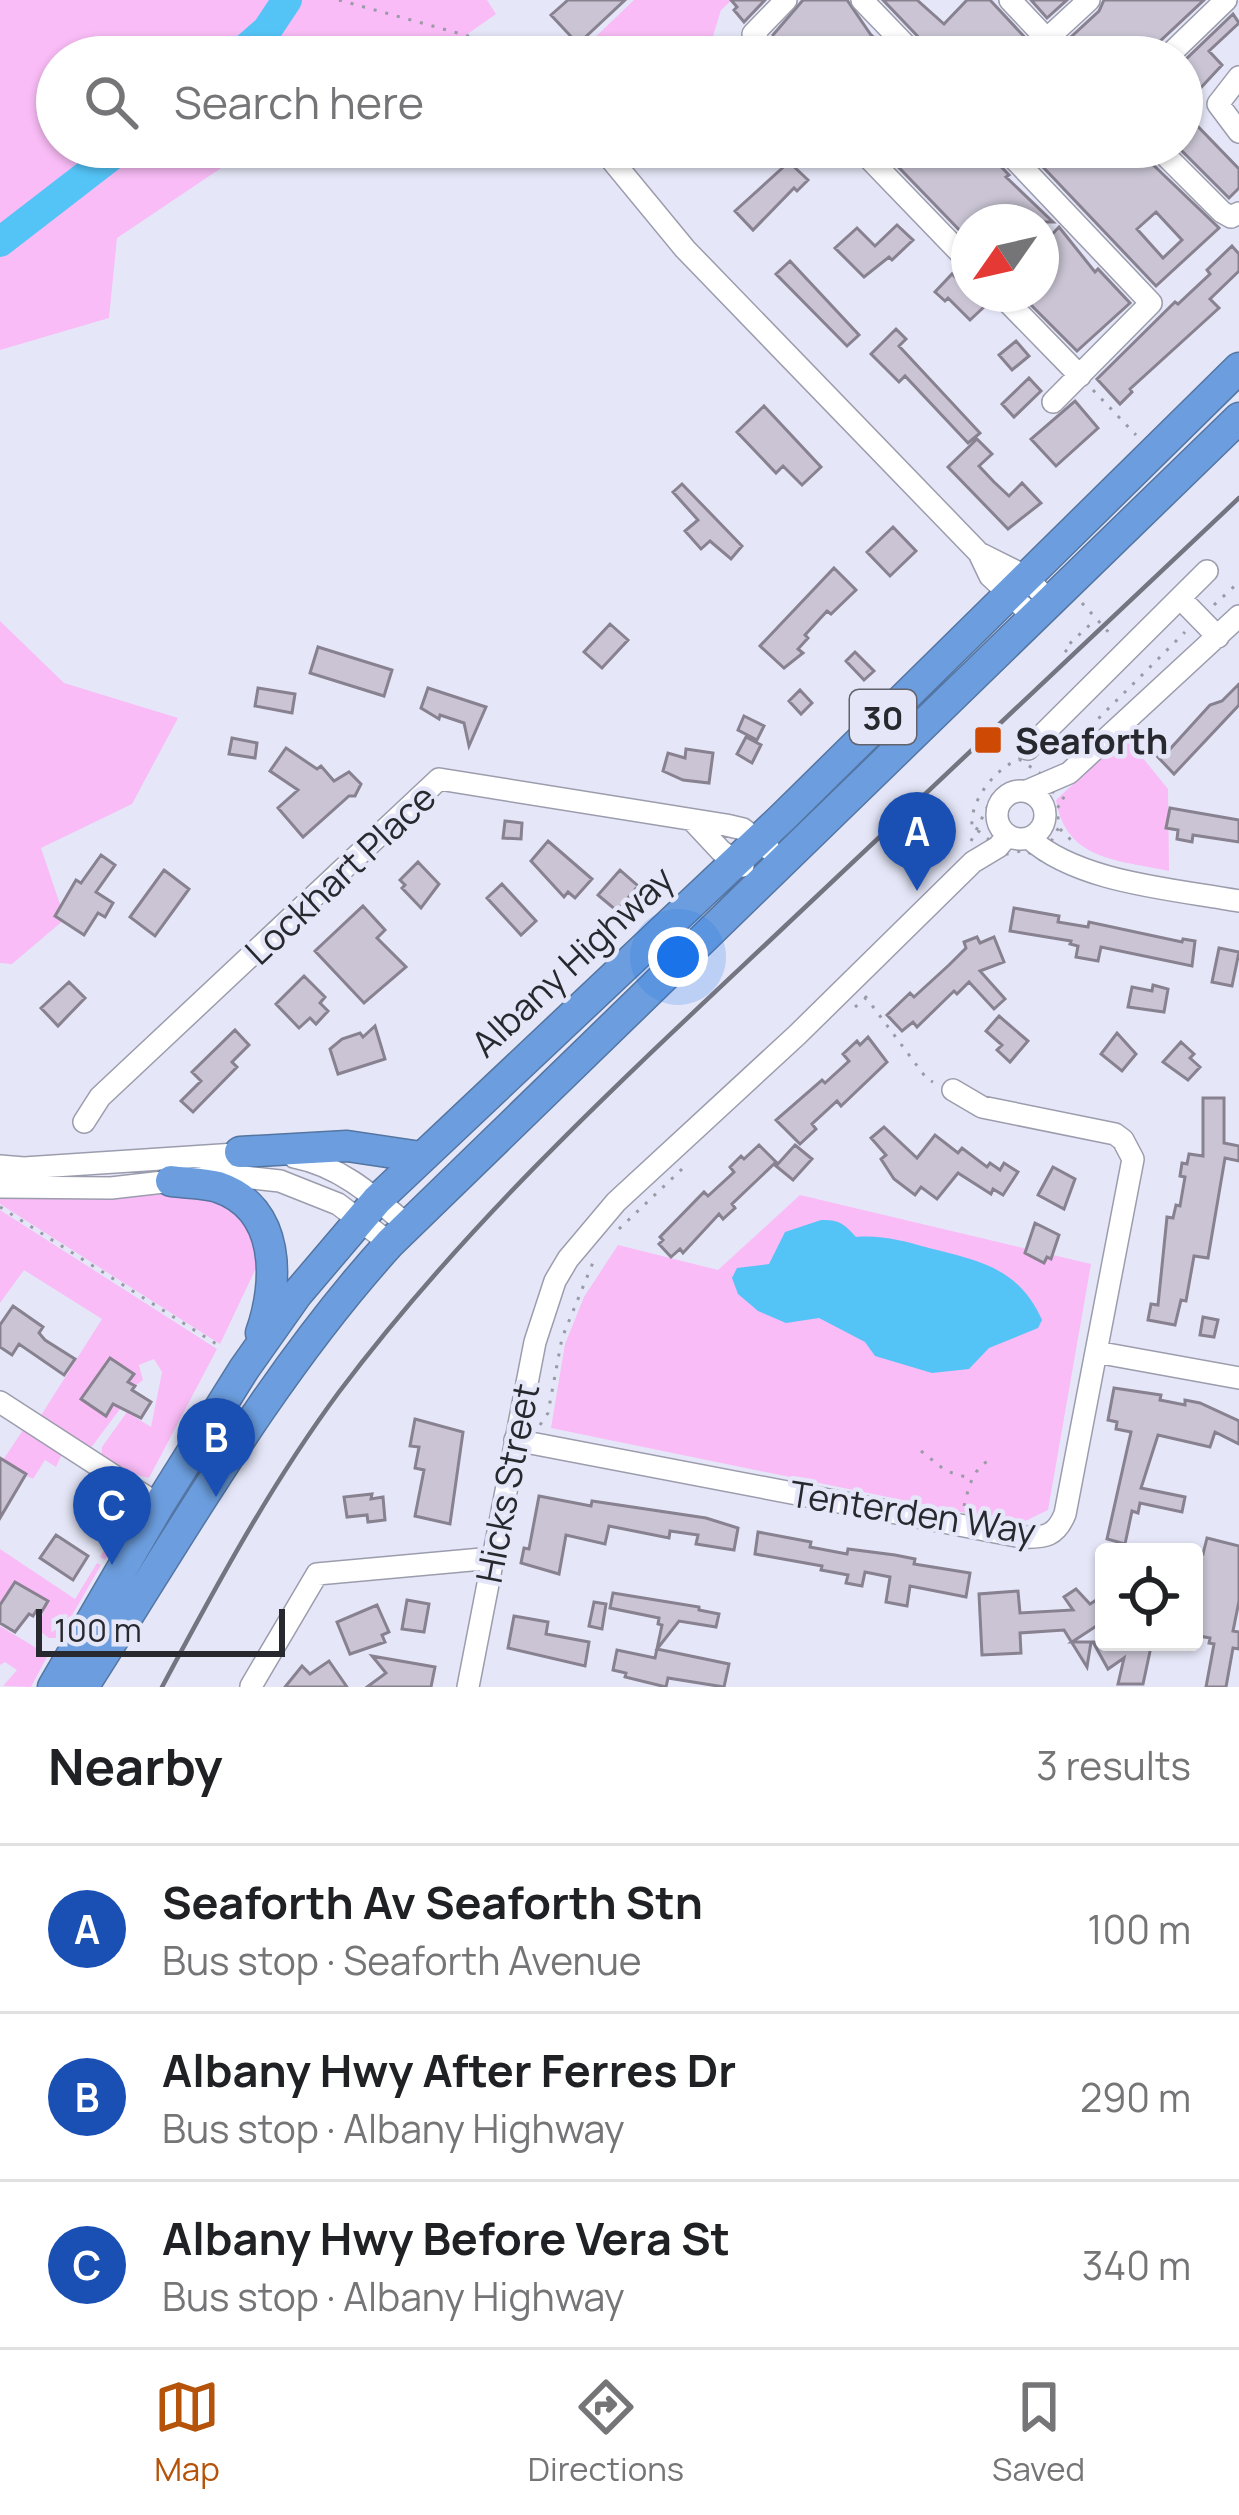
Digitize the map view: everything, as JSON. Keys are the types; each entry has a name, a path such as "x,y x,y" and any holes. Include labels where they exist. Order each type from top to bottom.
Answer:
{"highway":[{"name":"Albany Highway","path":"53,1687 253,1356 297,1294 368,1210 759,839 1239,368"},
{"name":"Albany Highway","path":"83,1687 294,1358 334,1304 399,1234 1239,418"},
{"path":"240,1151 346,1146 421,1157"},
{"path":"171,1181 218,1187 248,1203 264,1223 272,1272 271,1306 253,1356"}],"street":[{"path":"754,36 786,0"},
{"path":"862,0 896,36"},
{"path":"1010,0 1043,35 1050,36 1089,0"},
{"path":"1189,36 1226,0"},
{"path":"1239,77 1218,104 1239,132"},
{"path":"618,168 685,249 979,554 990,576 1050,602"},
{"path":"878,168 951,243"},
{"path":"1023,168 1151,303 1053,402"},
{"path":"1178,168 1222,212 1231,218 1239,213"},
{"path":"1018,312 1080,376"},
{"path":"1028,749 1207,571"},
{"path":"1180,598 1218,637"},
{"name":"Hicks Street","path":"468,1687 535,1342 555,1281 586,1235 616,1202 860,989 974,862 1033,823 1070,772 1239,616"},
{"name":"Lockhart Place","path":"84,1122 100,1097 439,779 743,829 759,839 773,871"},
{"path":"1033,823 996,814 1006,795 1033,823 1060,861 1086,859 1115,878 1239,901"},
{"path":"693,821 735,860 773,871"},
{"path":"953,1090 982,1107 1114,1133 1129,1148 1133,1159 1096,1352 1239,1378"},
{"path":"0,1166 135,1162 240,1151 322,1163 399,1234"},
{"path":"0,1186 111,1188 225,1174 280,1181 338,1204 368,1210"},
{"name":"Tenterden Way","path":"515,1439 1044,1538 1058,1530 1065,1514 1096,1352"},
{"path":"0,1402 159,1505"},
{"path":"251,1686 317,1574 493,1558"}],"path":[{"path":"339,0 463,36"},
{"path":"1080,376 1142,440"},
{"path":"1050,602 1096,619 1126,650"},
{"path":"1067,652 1064,649 1096,619"},
{"path":"1033,823 1041,774 1019,760 1006,765 972,810 972,826 1033,823 1086,859"},
{"path":"850,1010 860,989 927,1079 953,1090"},
{"path":"614,1234 694,1157"},
{"path":"0,1207 221,1348"},
{"path":"538,1427 548,1413 569,1316 603,1248"},
{"path":"921,1451 946,1471 970,1478"},
{"path":"959,1525 970,1478 994,1458"}],"shaded area":[{"path":"0,0 487,0 496,14 465,36 36,36 36,168 221,168 117,238 109,318 0,350"},
{"path":"634,0 732,0 721,10 713,36 596,36"},
{"path":"0,621 64,683 178,718 132,804 41,848 65,919 12,964 0,963"},
{"path":"1125,736 1168,789 1169,871 1098,854 1071,835 1062,820 1056,800"},
{"path":"196,1193 252,1218 257,1266 220,1344 0,1204 0,1196"},
{"path":"800,1195 1091,1264 1048,1510 1019,1524 551,1428 565,1344 584,1297 618,1245 718,1270"},
{"path":"0,1210 217,1349 149,1478 121,1471 101,1457 102,1447 127,1412 151,1427 162,1372 154,1359 139,1365 143,1380 135,1386 128,1382 133,1373 111,1359 82,1399 106,1416 113,1404 120,1409 90,1449 40,1417 102,1319 24,1270 0,1303"},
{"path":"25,1427 63,1452 56,1467 45,1460 33,1479 1,1463"},
{"path":"104,1480 134,1507 105,1560 100,1557 123,1518 92,1491"},
{"path":"0,1549 75,1599 97,1563 101,1565 59,1638 49,1638 37,1629 48,1601 15,1582 0,1603"},
{"path":"0,1626 48,1655 31,1687 3,1686 17,1670 5,1662 0,1665"}],"water":[{"path":"821,1220 841,1223 856,1237 902,1241 995,1269 1021,1288 1042,1320 1038,1328 989,1348 969,1369 932,1373 875,1356 865,1342 819,1318 786,1323 758,1311 738,1294 732,1278 737,1268 769,1264 785,1232"}],"building":[{"path":"568,0 625,0 587,36 571,36 551,15"},
{"path":"731,0 765,0 744,22"},
{"path":"803,0 847,0 872,36 774,36"},
{"path":"883,0 917,0 944,24 967,0 990,0 1024,36 917,36"},
{"path":"1031,0 1067,0 1047,18"},
{"path":"1104,0 1204,0 1165,36 1072,36"},
{"path":"1233,14 1239,23 1209,51 1222,65 1203,85 1203,43"},
{"path":"1203,132 1239,169 1239,188 1229,198 1199,168 1203,168"},
{"path":"782,168 795,168 808,180 753,230 735,211"},
{"path":"899,168 1002,168 1034,204 951,204 951,221"},
{"path":"1044,168 1156,168 1219,228 1156,286","holes":["1156,212 1182,240 1163,258 1137,229"]},
{"path":"897,225 913,240 864,277 835,248 857,228 875,246"},
{"path":"1059,227 1095,272 1098,269 1130,303 1077,351 1038,312 1059,312"},
{"path":"1232,246 1239,254 1239,271 1210,299 1219,308 1130,389 1120,404 1097,379 1210,274 1207,270"},
{"path":"790,261 859,335 847,346 776,274"},
{"path":"951,275 951,301 935,292"},
{"path":"896,329 906,339 899,346 980,433 968,443 905,376 899,382 871,354"},
{"path":"1016,341 1029,356 1012,370 999,355"},
{"path":"1029,378 1041,391 1014,417 1002,404"},
{"path":"1075,401 1098,428 1056,466 1031,439"},
{"path":"764,406 821,467 802,485 783,466 776,473 737,432"},
{"path":"977,439 992,454 979,466 994,482 1009,496 1022,483 1041,503 1008,529 948,467"},
{"path":"682,484 742,546 731,559 710,541 701,549 685,531 698,520 673,492"},
{"path":"893,527 916,551 890,576 867,552"},
{"path":"834,568 856,590 831,614 827,611 805,635 808,638 798,649 803,653 784,668 760,646"},
{"path":"610,624 628,640 602,668 584,652"},
{"path":"318,647 392,670 384,696 310,673"},
{"path":"855,652 874,671 864,680 846,661"},
{"path":"1239,684 1239,705 1174,774 1155,754 1165,744 1170,749 1210,705 1222,701"},
{"path":"258,688 295,694 292,713 255,706"},
{"path":"428,688 486,707 469,746 464,723 440,715 439,719 421,708"},
{"path":"800,690 812,703 801,714 789,701"},
{"path":"744,716 764,726 757,740 738,730"},
{"path":"746,737 761,745 752,763 737,754"},
{"path":"232,738 257,743 255,758 229,754"},
{"path":"286,748 317,769 321,766 334,781 349,772 361,784 355,796 349,796 303,837 278,808 298,790 270,771"},
{"path":"686,749 713,753 709,783 683,780 663,771 668,753 685,758"},
{"path":"1170,808 1239,820 1239,842 1193,835 1192,842 1177,839 1178,830 1166,828"},
{"path":"505,821 522,823 521,839 503,838"},
{"path":"548,841 592,879 575,898 568,892 564,897 531,861"},
{"path":"101,855 115,865 96,892 113,903 105,917 98,913 84,935 55,916 76,880 81,883"},
{"path":"418,862 439,884 421,908 400,880"},
{"path":"164,870 189,889 155,936 130,917"},
{"path":"620,870 638,886 617,911 598,895"},
{"path":"502,884 536,921 521,935 487,898"},
{"path":"363,906 385,930 377,938 406,967 364,1003 315,951"},
{"path":"1014,908 1059,916 1058,922 1088,927 1089,922 1195,941 1192,966 1101,947 1098,961 1076,957 1078,946 1071,941 1010,931"},
{"path":"977,937 980,943 994,937 1004,962 980,971 1005,999 994,1009 969,982 917,1027 913,1022 902,1031 887,1015 949,965 966,948 964,942"},
{"path":"1219,948 1239,952 1232,986 1212,982"},
{"path":"304,976 325,997 320,1003 328,1011 316,1024 310,1018 299,1028 276,1004"},
{"path":"69,982 85,998 58,1026 41,1008"},
{"path":"1153,985 1168,989 1164,1012 1128,1007 1132,987 1152,991"},
{"path":"999,1016 1028,1041 1010,1062 997,1050 1002,1045 986,1031"},
{"path":"375,1026 385,1059 338,1074 330,1049 342,1039 360,1033 363,1037"},
{"path":"235,1030 249,1045 232,1062 237,1067 193,1112 181,1101 201,1081 192,1072"},
{"path":"1117,1033 1136,1054 1122,1071 1101,1054"},
{"path":"868,1037 887,1062 841,1106 837,1101 812,1124 816,1129 800,1144 776,1120 822,1080 825,1083 849,1061 843,1054"},
{"path":"1181,1042 1200,1067 1188,1080 1163,1062"},
{"path":"1203,1098 1224,1098 1224,1143 1239,1146 1239,1161 1225,1158 1208,1258 1194,1256 1186,1301 1181,1300 1175,1325 1148,1320 1151,1304 1158,1305 1167,1217 1173,1218 1176,1205 1180,1206 1185,1177 1180,1176 1182,1163 1187,1164 1189,1154 1203,1156"},
{"path":"884,1127 917,1158 935,1135 987,1167 990,1163 1000,1170 1004,1163 1018,1172 1003,1195 993,1189 991,1194 958,1173 937,1199 921,1187 915,1195 894,1179 881,1159 886,1155 871,1138"},
{"path":"759,1145 776,1162 732,1204 735,1208 723,1219 719,1214 683,1253 680,1249 671,1257 659,1244 660,1237 704,1192 708,1196 734,1172 730,1167 741,1156 744,1159"},
{"path":"795,1145 812,1159 793,1180 776,1166"},
{"path":"1053,1167 1075,1179 1064,1209 1038,1195"},
{"path":"1035,1223 1059,1235 1051,1259 1047,1257 1044,1263 1025,1253"},
{"path":"13,1306 43,1327 39,1333 45,1340 75,1359 64,1375 19,1344 12,1355 0,1347 0,1325"},
{"path":"1203,1317 1218,1320 1214,1337 1200,1335"},
{"path":"110,1358 134,1374 128,1382 135,1386 132,1390 151,1402 141,1418 113,1404 106,1416 81,1399"},
{"path":"1114,1388 1161,1395 1160,1400 1200,1403 1239,1421 1239,1444 1215,1432 1210,1447 1158,1435 1141,1488 1185,1497 1182,1512 1140,1503 1138,1513 1132,1511 1125,1543 1121,1543 1107,1539 1131,1432 1116,1429 1117,1422 1108,1420"},
{"path":"415,1419 463,1432 450,1524 415,1516 424,1470 415,1468 419,1447 410,1446"},
{"path":"0,1458 26,1474 0,1518"},
{"path":"372,1494 371,1499 383,1497 385,1520 347,1517 344,1497"},
{"path":"539,1496 706,1518 738,1528 734,1550 696,1544 698,1535 670,1531 669,1538 609,1526 605,1544 566,1535 559,1574 521,1563 524,1548 529,1549"},
{"path":"758,1532 811,1542 810,1547 895,1555 915,1559 914,1564 970,1573 966,1597 910,1586 907,1606 886,1602 890,1577 865,1572 862,1586 846,1583 848,1575 821,1570 822,1566 755,1554"},
{"path":"56,1535 88,1556 73,1580 40,1558"},
{"path":"1207,1538 1239,1546 1239,1601 1233,1631 1239,1632 1239,1649 1233,1648 1226,1687 1206,1687 1214,1644 1203,1637"},
{"path":"15,1582 48,1601 41,1613 29,1614 15,1632 0,1623 0,1605"},
{"path":"1076,1589 1090,1604 1095,1601 1095,1627 1072,1642 1091,1642 1087,1667 1064,1630 1020,1633 1021,1653 982,1655 979,1594 1018,1591 1020,1613 1073,1610 1064,1597"},
{"path":"613,1593 719,1614 716,1627 679,1621 657,1649 729,1664 724,1687 668,1678 666,1687 613,1670 617,1650 655,1658 662,1625 659,1618 610,1608"},
{"path":"407,1600 429,1604 424,1632 402,1629"},
{"path":"594,1602 606,1604 602,1629 589,1626"},
{"path":"377,1605 389,1632 382,1635 385,1642 350,1654 337,1622"},
{"path":"514,1616 548,1622 546,1634 589,1642 585,1666 508,1648"},
{"path":"1098,1651 1150,1651 1143,1684 1118,1684 1124,1658 1108,1669"},
{"path":"372,1656 435,1667 431,1687 367,1687 386,1673"},
{"path":"329,1661 347,1687 285,1687 302,1666 310,1674"}],"waterway":[{"path":"260,36 287,0"},
{"path":"0,242 96,168"}],"railway":[{"path":"162,1687 267,1499 339,1392 488,1216 652,1052 1239,498"}],"place":[{"name":"Seaforth","path":"988,740"},
{"name":"Seaforth Av Seaforth Stn","path":"917,891"},
{"name":"Albany Hwy After Ferres Dr","path":"216,1497"},
{"name":"Albany Hwy Before Vera St","path":"112,1565"}]}
